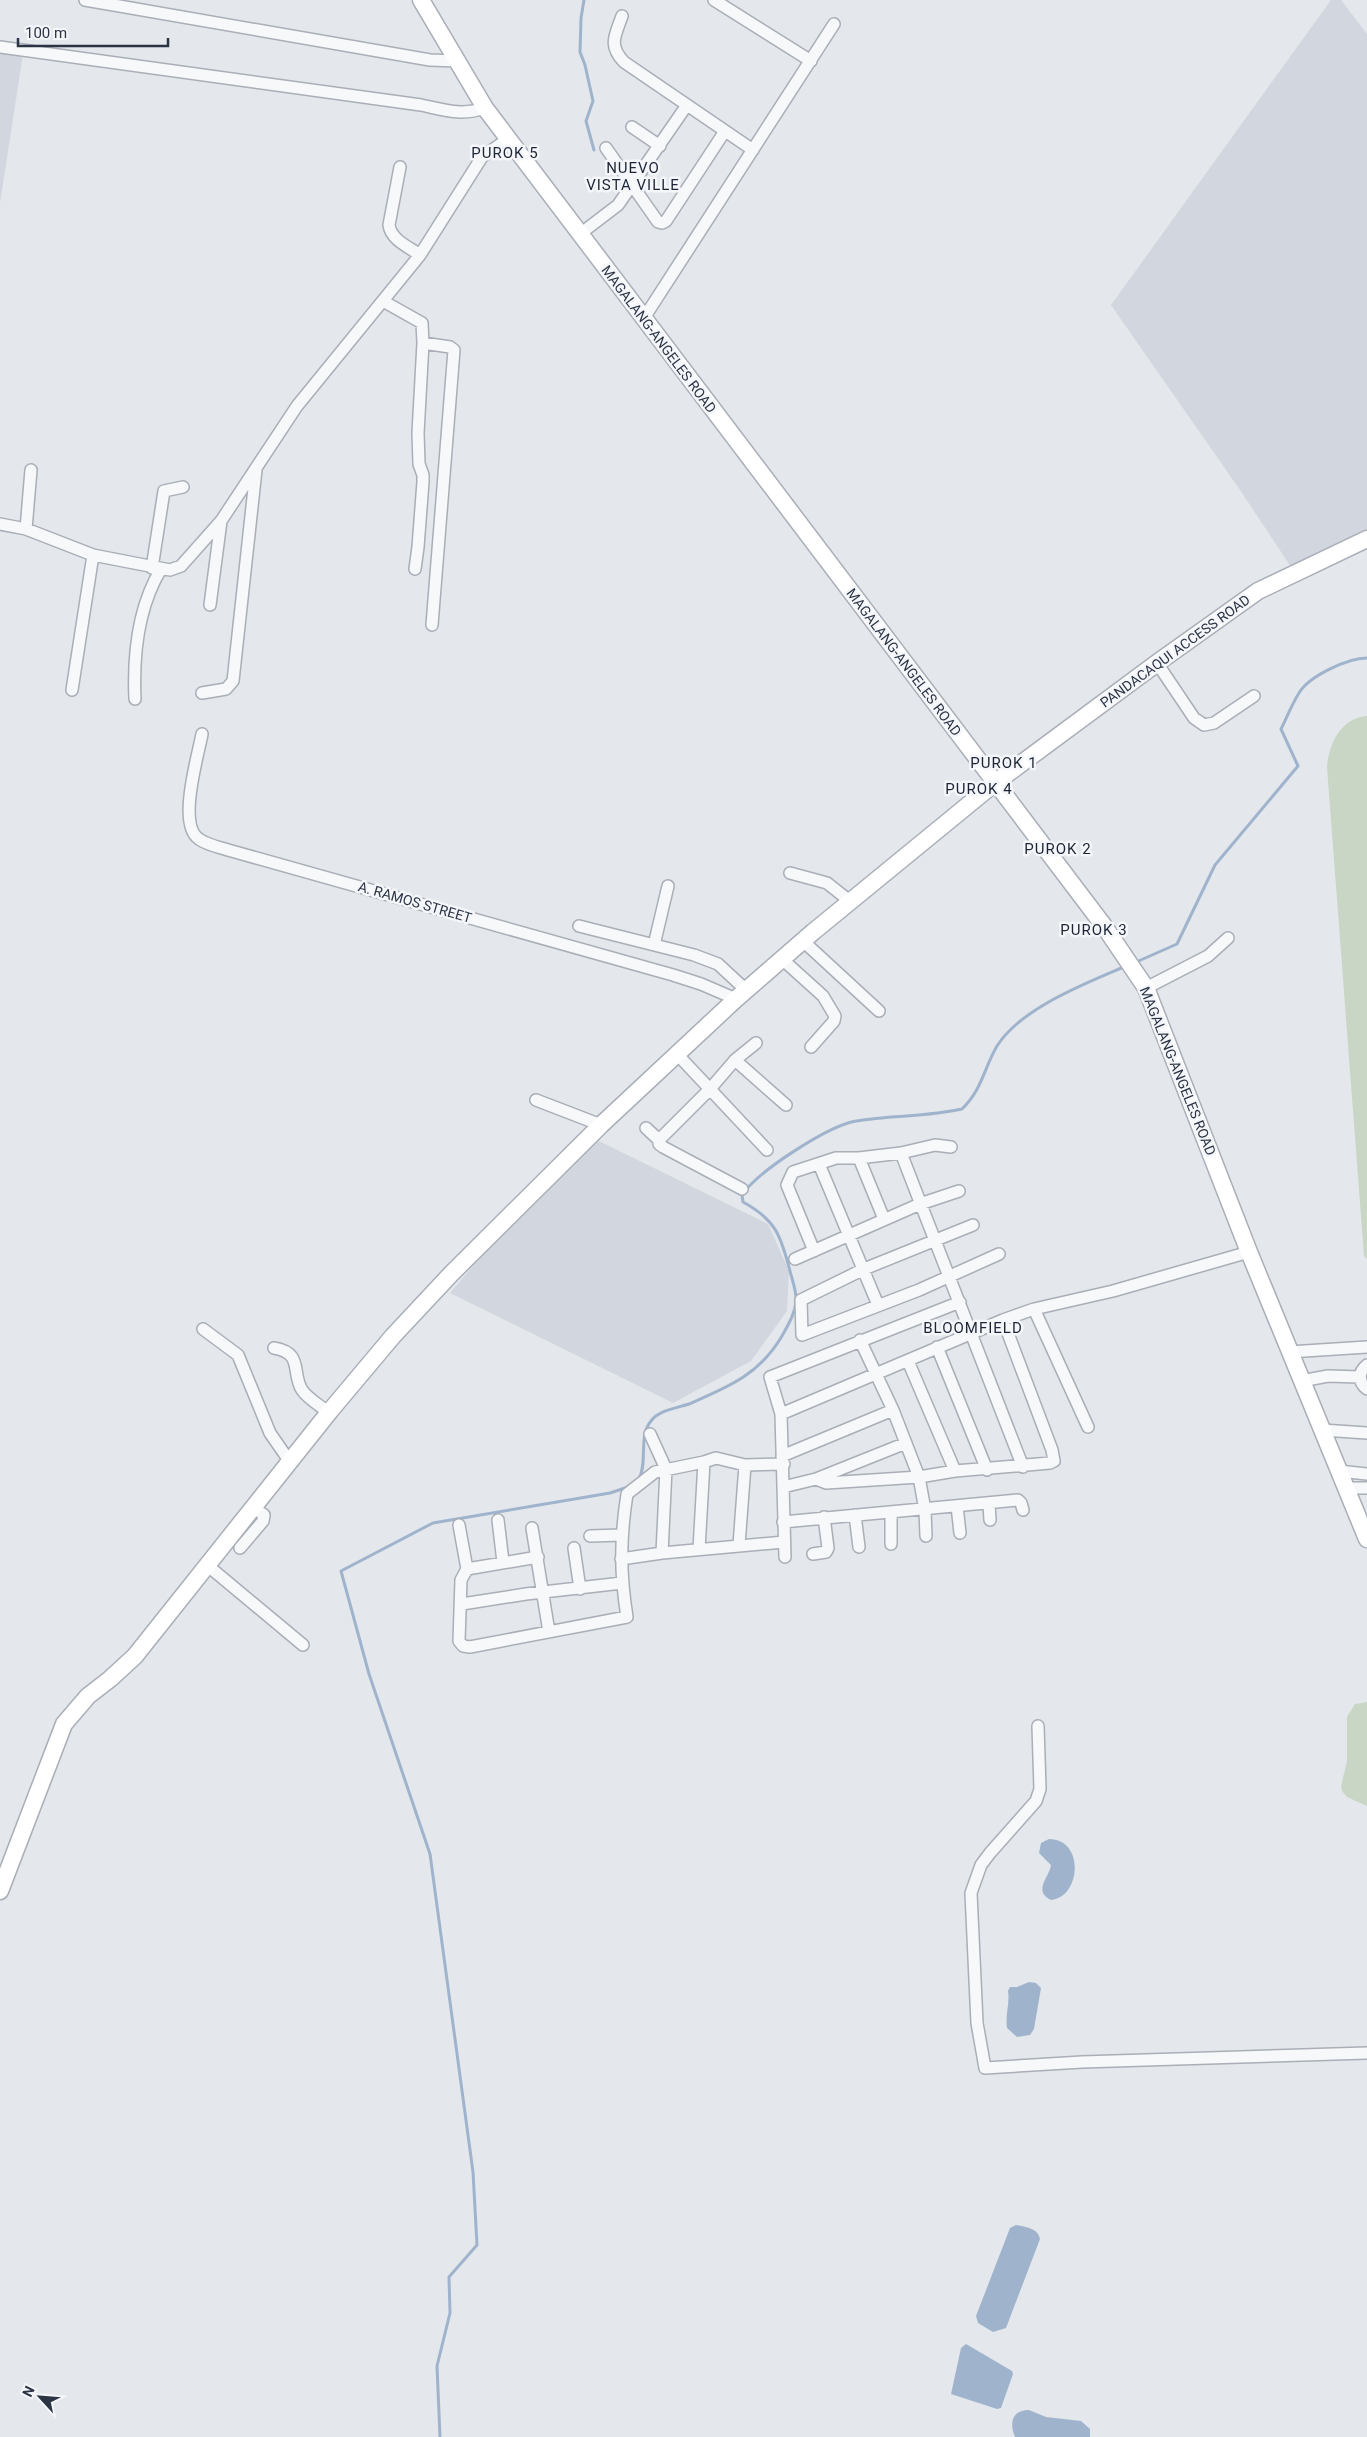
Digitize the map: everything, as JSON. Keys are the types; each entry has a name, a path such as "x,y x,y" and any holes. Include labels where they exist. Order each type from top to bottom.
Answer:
{"street":[{"path":"85,0 430,60 457,61"},
{"name":"MAGALANG-ANGELES ROAD","path":"421,0 485,108 995,783 1130,963 1146,988 1289,1352 1348,1488 1367,1539"},
{"path":"714,0 811,61"},
{"path":"622,16 614,37 613,46 616,54 624,62 753,150"},
{"path":"644,318 834,24"},
{"path":"0,47 411,104 454,112 465,113 485,108"},
{"path":"580,234 618,205 687,105"},
{"path":"632,127 660,146"},
{"path":"606,148 658,222 662,223 666,221 725,131"},
{"path":"0,524 26,529 93,555 170,570 181,566 221,521 297,406 420,255 482,157 508,139"},
{"path":"400,167 389,225 390,232 393,237 420,255"},
{"path":"383,301 422,323 423,343 418,433 419,464 423,474 423,482 415,568"},
{"path":"423,343 450,347 454,350 432,625"},
{"path":"202,693 226,689 233,681 256,468"},
{"path":"26,529 31,470"},
{"path":"136,698 133,685 141,617 156,568 164,491 183,487"},
{"path":"210,605 221,521"},
{"name":"PANDACAQUI ACCESS ROAD","path":"0,1891 64,1724 88,1696 135,1656 393,1336 451,1274 601,1124 741,994 995,783 1258,591 1367,540"},
{"path":"72,690 93,555"},
{"path":"1157,663 1194,718 1204,725 1214,723 1254,696"},
{"name":"A. RAMOS STREET","path":"202,734 188,812 190,826 198,839 228,850 741,994"},
{"path":"790,873 827,884 851,902"},
{"path":"654,945 668,886"},
{"path":"579,926 718,964 741,994"},
{"path":"1146,988 1208,956 1228,938"},
{"path":"803,941 880,1011"},
{"path":"782,959 823,996 835,1016 834,1022 811,1048"},
{"path":"659,1140 710,1089 735,1060 756,1043"},
{"path":"677,1054 767,1150"},
{"path":"735,1060 786,1105"},
{"path":"536,1100 601,1124"},
{"path":"646,1128 659,1140 659,1144 663,1147 742,1189"},
{"path":"814,1251 787,1184 793,1172 836,1158 859,1158 901,1153 935,1145 951,1146"},
{"path":"901,1153 1023,1467"},
{"path":"859,1158 884,1219"},
{"path":"819,1164 878,1305"},
{"path":"795,1259 884,1219 959,1190"},
{"path":"973,1225 864,1269 801,1300 802,1335 919,1290 999,1254"},
{"path":"781,1414 908,1361 937,1346 1002,1320 1034,1309 1113,1291 1249,1252"},
{"path":"785,1557 781,1414 770,1377 960,1302"},
{"path":"1034,1309 1088,1427"},
{"path":"816,1479 826,1483 919,1477 955,1471 1023,1467 1050,1463 1055,1456 1002,1320"},
{"path":"203,1329 238,1354 270,1433 290,1462"},
{"path":"860,1340 893,1410 919,1477 925,1510 926,1536"},
{"path":"937,1346 987,1470"},
{"path":"1289,1352 1367,1347"},
{"path":"274,1348 289,1353 296,1365 303,1392 329,1413"},
{"path":"908,1361 955,1471"},
{"path":"1367,1365 1363,1368 1360,1376 1363,1385 1367,1388"},
{"path":"1301,1381 1328,1376 1360,1376"},
{"path":"459,1525 467,1568 462,1580 459,1641 463,1646 470,1647 627,1617 622,1583 621,1535 627,1494 655,1472 716,1458 745,1465 783,1460 893,1410"},
{"path":"1322,1430 1367,1433"},
{"path":"650,1434 666,1468 662,1553"},
{"path":"783,1487 816,1479 906,1442"},
{"path":"699,1549 704,1462"},
{"path":"739,1545 745,1465"},
{"path":"1339,1471 1367,1474"},
{"path":"1348,1488 1367,1488"},
{"path":"783,1522 1018,1500 1023,1510"},
{"path":"989,1504 990,1520"},
{"path":"957,1506 960,1533"},
{"path":"240,1548 263,1521 264,1515 254,1507"},
{"path":"891,1513 891,1544"},
{"path":"855,1515 859,1547"},
{"path":"813,1554 826,1552 828,1548 824,1517"},
{"path":"498,1520 504,1562"},
{"path":"532,1528 538,1557 548,1632"},
{"path":"590,1536 621,1535"},
{"path":"621,1559 699,1549 784,1542"},
{"path":"574,1548 580,1589"},
{"path":"467,1568 538,1557"},
{"path":"207,1565 303,1645"},
{"path":"462,1604 622,1583"},
{"path":"1038,1726 1040,1789 1036,1801 981,1865 971,1893 977,2023 985,2068 1082,2062 1367,2053"}],"shaded area":[{"path":"1331,0 1341,0 1367,34 1367,538 1293,570 1240,490 1111,305"},
{"path":"0,51 23,54 0,203"},
{"path":"599,1141 768,1224 789,1271 787,1311 751,1361 673,1403 450,1293 518,1213"}],"green space":[{"path":"1367,716 1367,1259 1364,1256 1327,767 1330,749 1338,733 1350,721"},
{"path":"1367,1702 1367,1806 1347,1797 1342,1791 1341,1786 1347,1761 1347,1717 1355,1704"}],"water":[{"path":"1049,1839 1061,1841 1069,1848 1075,1868 1073,1879 1068,1889 1061,1897 1051,1900 1043,1892 1042,1888 1051,1865 1039,1853 1041,1843"},
{"path":"1029,1982 1036,1983 1041,1988 1034,2029 1030,2035 1017,2037 1007,2028 1008,1991 1010,1987 1017,1987"},
{"path":"1016,2225 1034,2230 1040,2239 1006,2328 993,2332 978,2323 976,2316 1010,2228"},
{"path":"966,2344 1012,2371 1013,2374 1001,2408 997,2409 951,2394 961,2348"},
{"path":"1029,2410 1046,2417 1081,2421 1090,2429 1090,2437 1015,2437 1012,2427 1013,2418 1019,2412"}],"waterway":[{"path":"584,0 581,18 580,52 593,101 586,121 594,150"},
{"path":"1134,963 1177,944 1215,865 1298,766 1281,729 1299,693 1311,680 1320,674 1350,661 1367,658"},
{"path":"639,1479 643,1465 645,1434 647,1427 654,1417 717,1392 753,1370 773,1349 793,1315 796,1294 784,1248 775,1230 763,1215 743,1202 742,1195 750,1185 794,1151 829,1131 844,1125 869,1119 962,1109 974,1094 997,1046 1008,1032 1038,1008 1092,980 1126,966"},
{"path":"440,2437 437,2366 450,2313 449,2277 477,2245 473,2172 430,1854 369,1674 341,1571 433,1523 610,1493 628,1487"}],"district":[{"name":"PUROK 5","path":"505,153"},
{"name":"NUEVO VISTA VILLE","path":"633,176"},
{"name":"PUROK 1","path":"1004,763"},
{"name":"PUROK 4","path":"979,789"},
{"name":"PUROK 2","path":"1058,849"},
{"name":"PUROK 3","path":"1094,930"},
{"name":"BLOOMFIELD","path":"973,1328"}]}
